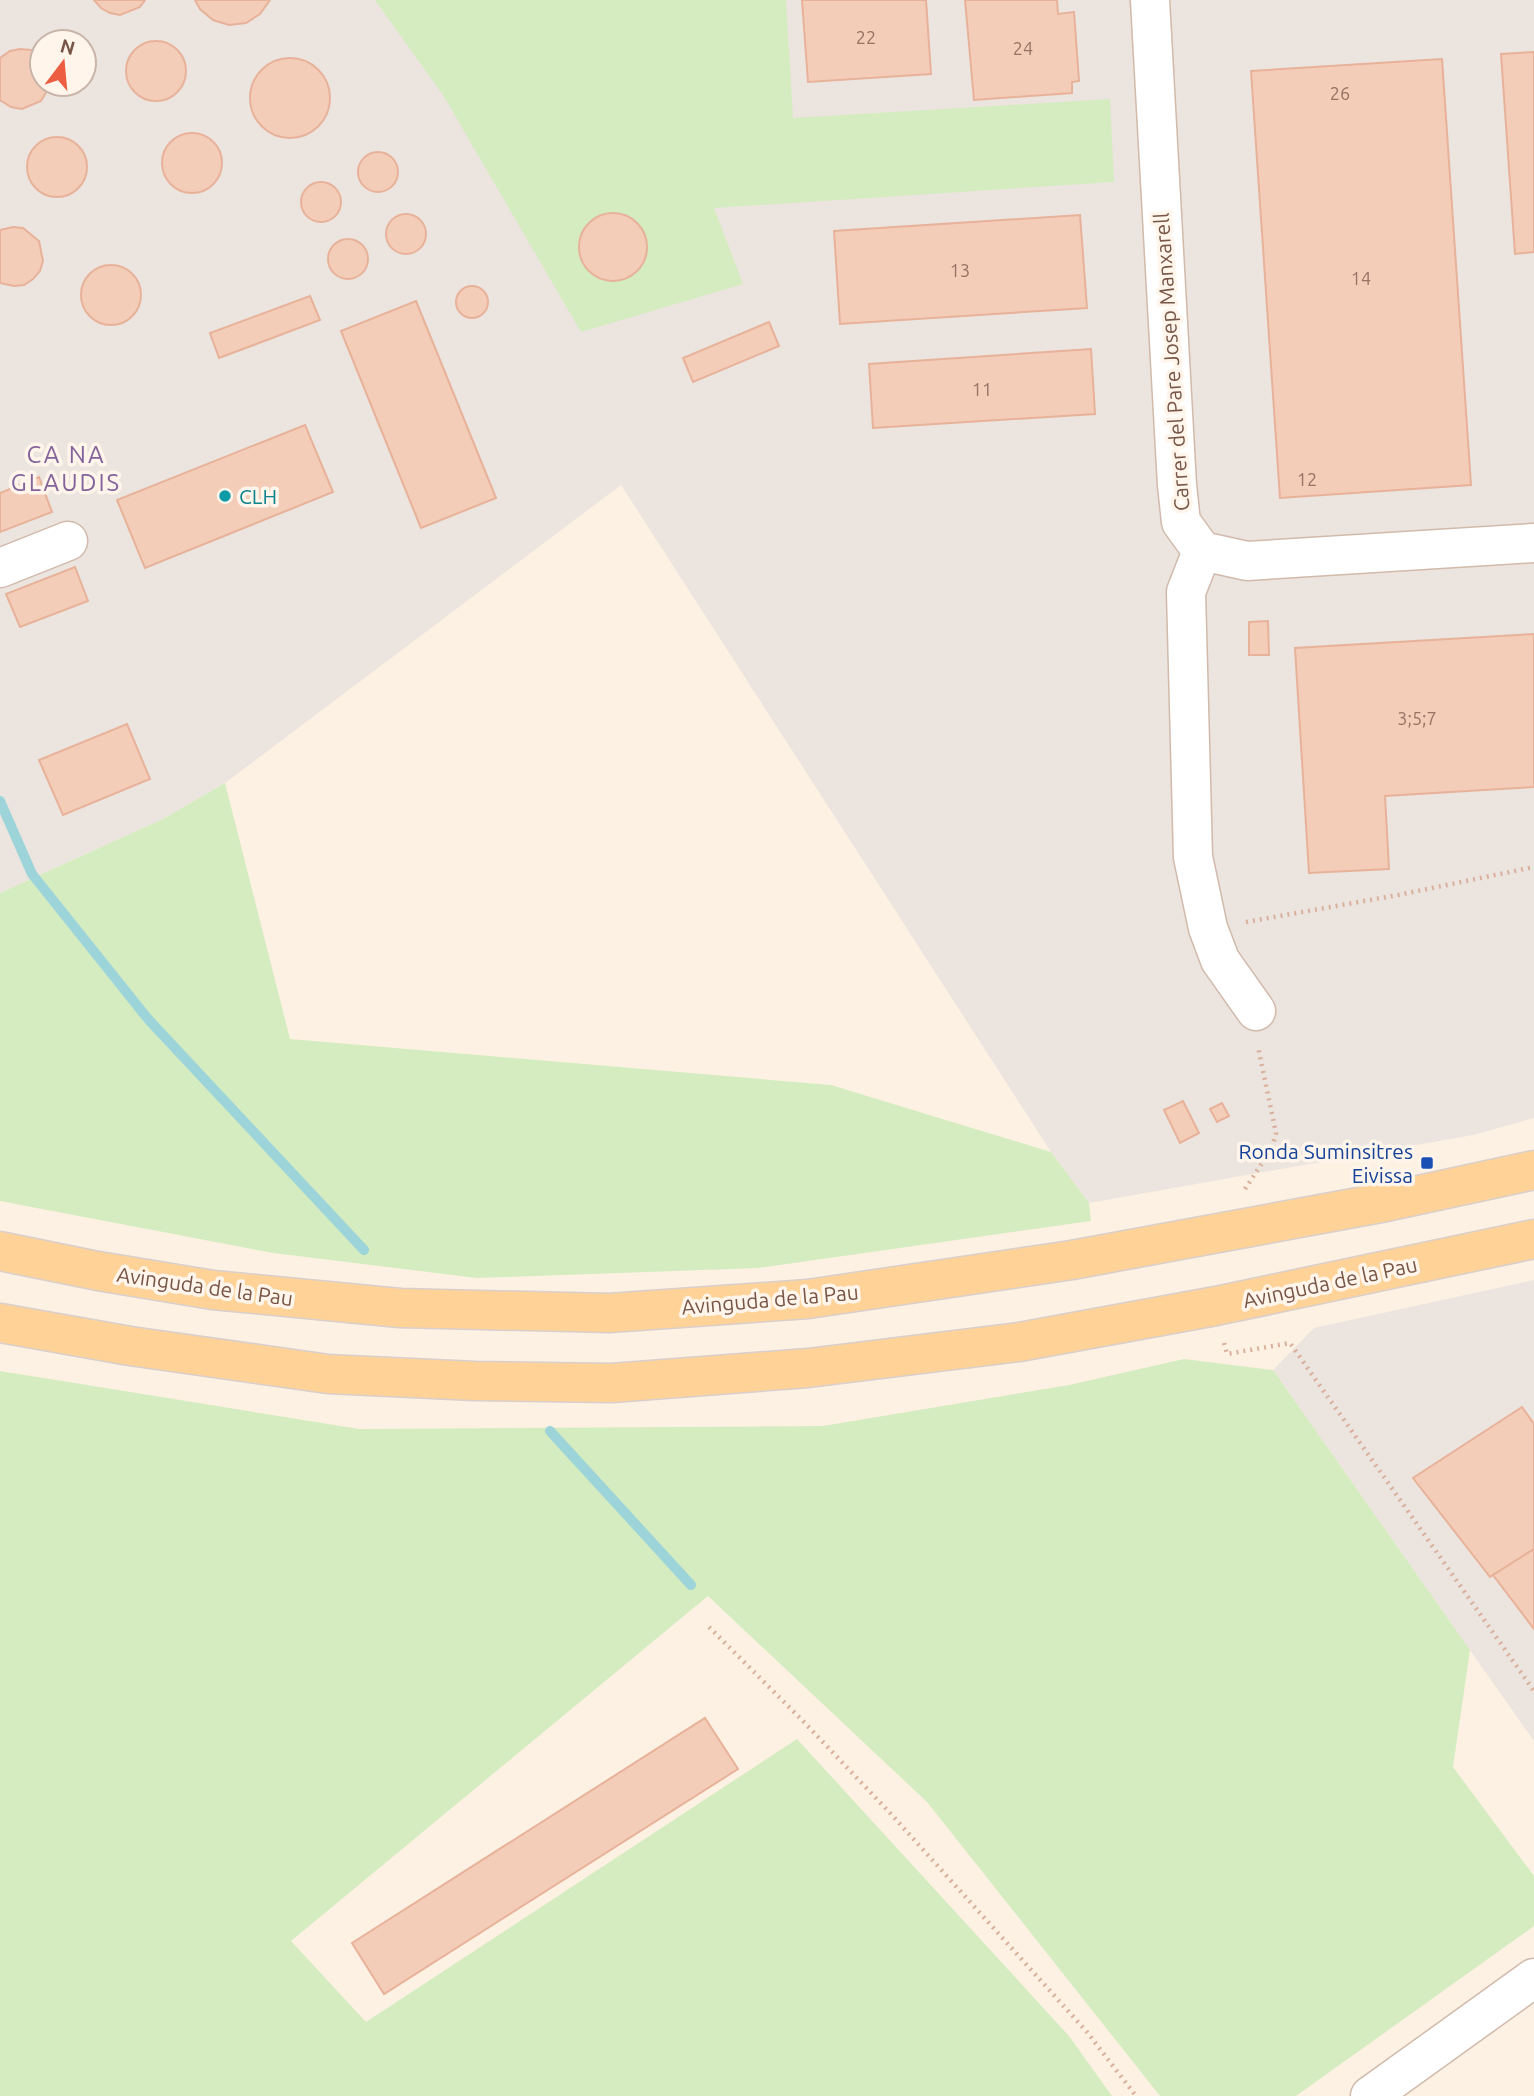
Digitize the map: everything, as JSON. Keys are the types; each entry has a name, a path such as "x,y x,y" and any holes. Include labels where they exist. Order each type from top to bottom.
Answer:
{"main road":[{"name":"Avinguda de la Pau","path":"0,1251 213,1290 400,1308 609,1313 808,1299 1072,1260 1386,1202 1534,1170"},
{"name":"Avinguda de la Pau","path":"0,1323 130,1346 328,1374 475,1381 612,1383 808,1368 1006,1343 1216,1306 1534,1239"}],"street":[{"name":"Carrer del Pare Josep Manxarell","path":"1150,0 1177,485 1181,522 1202,551"},
{"path":"0,568 68,541"},
{"path":"1253,1024 1220,960 1208,928 1193,857 1186,592 1202,551 1247,561 1534,543"},
{"path":"1370,2096 1534,1978"}],"path":[{"path":"1208,928 1398,895 1534,867"},
{"path":"1246,1228 1241,1195 1272,1147 1276,1133 1253,1024"},
{"path":"1216,1306 1227,1354 1290,1342 1534,1691"},
{"path":"709,1627 901,1824 1087,2032 1136,2096"}],"shaded area":[{"path":"0,0 1534,0 1534,1118 1473,1135 1089,1203 1051,1152 621,485 225,783 163,819 0,893"},
{"path":"1534,1280 1534,1741 1273,1370 1314,1328"}],"green space":[{"path":"375,0 786,0 793,118 1110,99 1114,182 714,208 743,284 581,332 443,95"},
{"path":"225,783 290,1039 831,1085 1051,1152 1089,1203 1091,1221 759,1268 477,1278 273,1253 0,1201 0,893 163,819"},
{"path":"1184,1359 1273,1370 1470,1650 1453,1767 1534,1876 1534,1926 1296,2096 1160,2096 927,1802 708,1596 291,1941 366,2022 797,1739 1069,2036 1112,2096 0,2096 0,1371 359,1429 823,1426 1069,1385"}],"building":[{"path":"94,0 145,0 140,7 120,15 101,8"},
{"path":"195,0 270,0 260,14 246,23 229,25 213,20 200,9"},
{"path":"802,0 926,0 931,74 808,82"},
{"path":"965,0 1057,0 1058,14 1074,12 1079,81 1072,82 1072,93 974,100"},
{"path":"156,41 177,50 186,71 177,92 156,101 135,92 126,71 135,50"},
{"path":"28,50 28,98 43,98 22,109 11,107 0,100 0,58 10,51"},
{"path":"1534,52 1534,252 1515,254 1501,54"},
{"path":"290,58 305,61 318,70 327,83 330,98 327,113 318,126 305,135 290,138 275,135 262,126 253,113 250,98 253,83 262,70 275,61"},
{"path":"1442,59 1471,485 1280,498 1251,71"},
{"path":"192,133 209,138 217,146 222,163 217,180 209,188 192,193 175,188 167,180 162,163 167,146 175,138"},
{"path":"57,137 74,142 82,150 87,167 82,184 74,192 57,197 40,192 32,184 27,167 32,150 40,142"},
{"path":"378,152 386,153 392,158 397,164 397,180 392,186 386,191 378,192 370,191 364,186 359,180 358,172 359,164 364,158 370,153"},
{"path":"321,182 329,183 335,188 340,194 340,210 335,216 329,221 321,222 313,221 307,216 302,210 301,202 302,194 307,188 313,183"},
{"path":"613,213 626,216 637,223 644,234 647,247 644,260 637,271 626,278 613,281 600,278 589,271 582,260 579,247 582,234 589,223 600,216"},
{"path":"406,214 414,215 420,220 425,226 425,242 420,248 414,253 406,254 398,253 392,248 387,242 386,234 387,226 392,220 398,215"},
{"path":"1080,215 1087,308 840,324 834,231"},
{"path":"23,228 39,241 43,261 40,271 24,285 0,283 0,230"},
{"path":"348,239 356,240 362,245 367,251 367,267 362,273 356,278 348,279 340,278 334,273 329,267 328,259 329,251 334,245 340,240"},
{"path":"111,265 128,270 136,278 141,295 136,312 128,320 111,325 94,320 86,312 81,295 86,278 94,270"},
{"path":"472,286 483,291 488,302 483,313 472,318 461,313 456,302 461,291"},
{"path":"310,296 320,320 219,358 210,333"},
{"path":"416,301 496,498 421,528 341,331"},
{"path":"769,322 779,346 693,382 683,358"},
{"path":"1091,349 1095,414 873,428 869,364"},
{"name":"CLH","path":"305,425 333,492 145,568 117,500"},
{"path":"39,477 52,512 0,532 0,493"},
{"path":"75,567 88,601 20,627 6,594"},
{"path":"1268,621 1269,655 1249,655 1249,622"},
{"path":"1534,634 1534,787 1385,796 1389,869 1309,873 1295,648"},
{"path":"127,724 150,779 63,815 39,760"},
{"path":"1183,1101 1199,1133 1180,1143 1164,1110"},
{"path":"1222,1103 1229,1116 1217,1122 1210,1109"},
{"path":"1522,1407 1534,1424 1534,1549 1490,1577 1413,1478"},
{"path":"1534,1549 1534,1629 1493,1575"},
{"path":"705,1718 738,1769 384,1994 352,1943"}],"waterway":[{"path":"0,801 32,874 148,1019 364,1250"},
{"path":"550,1431 691,1585"}],"place":[{"name":"CLH","path":"225,496"},
{"name":"Ronda Suminsitres Eivissa","path":"1427,1163"}],"district":[{"name":"CA NA GLAUDIS","path":"66,468"}]}
